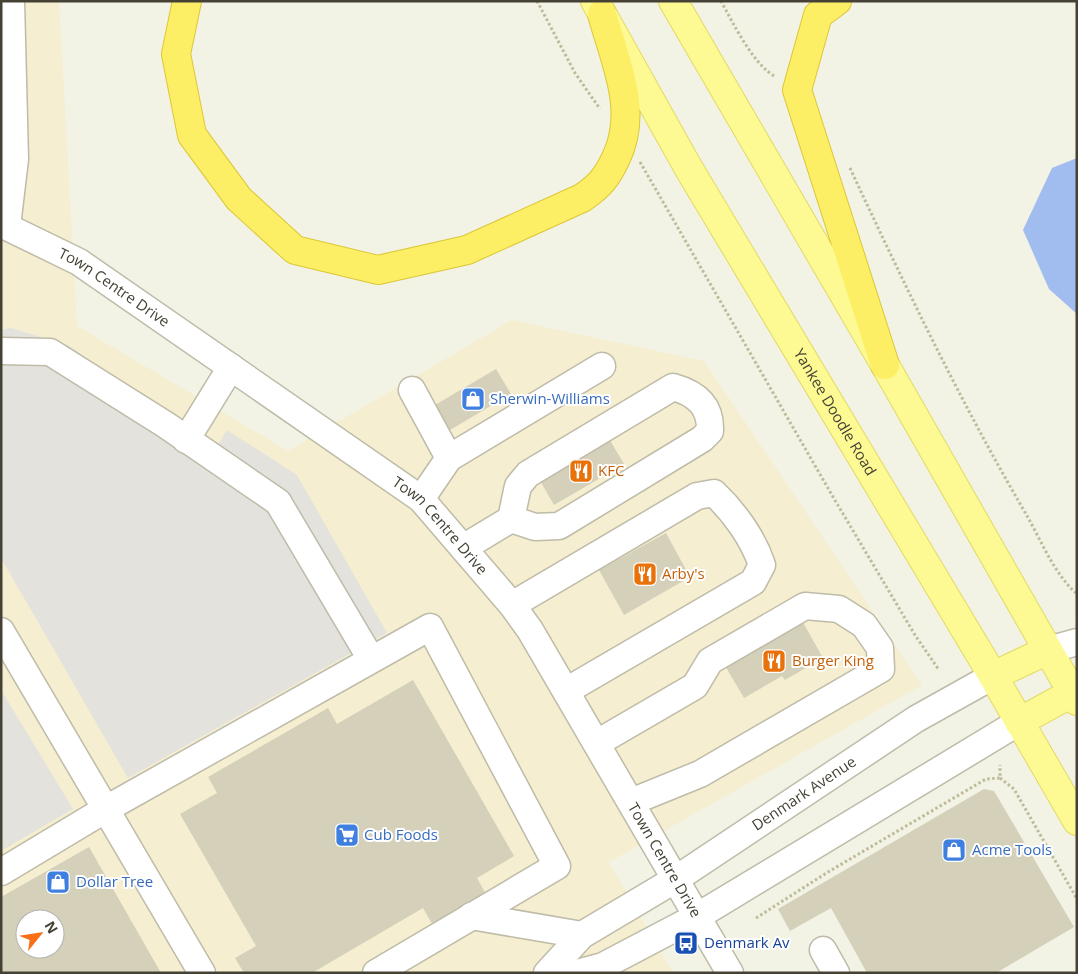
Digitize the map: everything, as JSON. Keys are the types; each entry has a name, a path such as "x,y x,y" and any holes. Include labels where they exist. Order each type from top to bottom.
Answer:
{"highway":[{"path":"187,1 176,54 192,135 239,199 295,250 378,270 466,250 582,198 598,187 610,170 627,126 624,93 598,8"},
{"path":"838,1 818,16 798,87 885,365"}],"main road":[{"path":"673,1 1075,695 1019,722"},
{"name":"Yankee Doodle Road","path":"598,8 689,169 993,676 1077,821"},
{"name":"Denmark Avenue","path":"993,676 1048,650"}],"street":[{"path":"4,225 8,157 11,1"},
{"name":"Town Centre Drive","path":"4,225 79,262 420,499 512,605 566,691 730,973"},
{"path":"1,351 50,352 278,502 372,660"},
{"path":"420,499 449,458 602,366"},
{"path":"186,440 231,367"},
{"path":"463,548 511,520 535,527 559,526 702,439 710,431 710,421 699,399 690,392 673,388 528,474 518,486 511,520"},
{"path":"412,390 449,458"},
{"path":"512,605 697,496 714,493 730,508 758,553 762,565 753,582 566,691"},
{"path":"597,744 695,686 710,661 805,606 840,609 864,625 880,648 881,669 700,774 631,802"},
{"path":"1,872 106,809 430,627 556,866 376,973"},
{"path":"1,631 202,973"},
{"name":"Denmark Avenue","path":"1048,650 1077,642"},
{"name":"Denmark Avenue","path":"547,973 582,935 676,879 916,719 993,676"},
{"path":"577,973 603,966 698,916 1019,722"},
{"path":"471,916 582,935"},
{"path":"823,950 836,973"}],"path":[{"path":"537,1 575,73 608,120 624,135 856,536 915,635 939,670"},
{"path":"721,1 739,33 768,73 798,87"},
{"path":"846,160 927,327 1006,481 1061,575 1077,594"},
{"path":"1000,765 1000,778"},
{"path":"756,918 828,872 986,779 1000,778 1014,789 1077,899"}],"shaded area":[{"path":"1,1 59,1 77,326 288,451 512,320 704,361 922,685 609,862 673,973 1,973"},
{"path":"11,328 68,345 216,448 227,430 297,475 387,633 128,778 1,558 1,330"},
{"path":"1,690 73,809 1,851"}],"water":[{"path":"1077,158 1077,314 1049,289 1023,230 1052,168"}],"building":[{"name":"Sherwin-Williams","path":"496,369 511,394 450,430 435,405"},
{"name":"KFC","path":"608,437 624,464 554,505 538,477"},
{"name":"Arby's","path":"666,533 690,577 624,615 599,570"},
{"name":"Burger King","path":"801,619 823,658 785,680 782,676 744,698 724,664"},
{"name":"Cub Foods","path":"413,680 514,856 477,878 488,898 435,929 423,908 312,973 244,973 235,958 256,946 180,814 217,793 208,777 328,708 337,724"},
{"name":"Acme Tools","path":"984,789 994,791 1074,927 996,973 867,973 831,908 790,931 778,909"},
{"path":"89,847 161,973 1,973 1,897"}],"place":[{"name":"Sherwin-Williams","path":"473,399"},
{"name":"KFC","path":"581,471"},
{"name":"Arby's","path":"645,574"},
{"name":"Burger King","path":"774,661"},
{"name":"Cub Foods","path":"347,835"},
{"name":"Acme Tools","path":"954,850"},
{"name":"Dollar Tree","path":"58,882"},
{"name":"Denmark Av","path":"686,943"}]}
